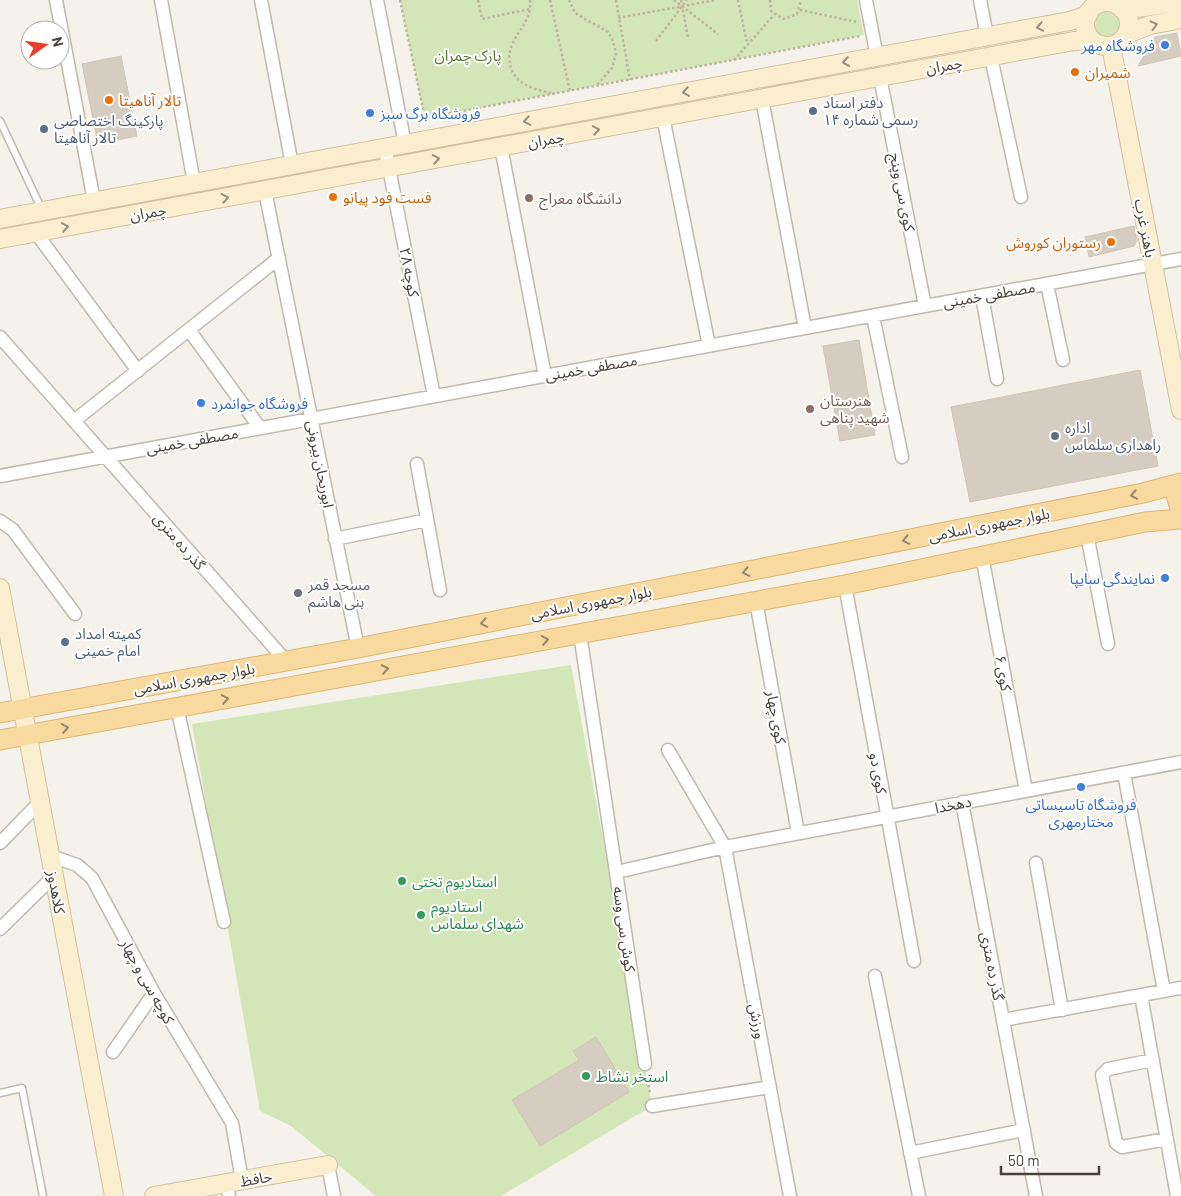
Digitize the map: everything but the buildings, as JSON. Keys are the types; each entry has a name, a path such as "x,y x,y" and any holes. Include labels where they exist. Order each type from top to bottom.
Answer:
{"main road":[{"name":"بلوار جمهوری اسلامی","path":"0,713 358,648 1133,495 1181,483"},
{"path":"1181,483 1176,495 1181,512"},
{"name":"بلوار جمهوری اسلامی","path":"0,740 845,585 1145,522 1181,519"}],"street":[{"path":"56,0 94,201"},
{"path":"160,0 194,183"},
{"path":"261,0 292,165"},
{"path":"377,0 409,164"},
{"path":"866,0 880,77"},
{"path":"980,0 1021,196"},
{"path":"1181,1 1146,7 1122,8 1103,1 1091,9 1086,28 1092,40 1104,46 1111,46 1123,39 1127,34 1150,25 1181,19"},
{"path":"1122,8 1129,20 1127,34"},
{"name":"چمران","path":"0,219 1070,21 1088,15"},
{"name":"چمران","path":"0,240 880,77 1092,40"},
{"name":"باهنر غرب","path":"1111,46 1181,410"},
{"name":"کوی سی وپنج","path":"880,77 925,306"},
{"path":"762,99 805,328"},
{"path":"663,117 709,346"},
{"path":"501,147 546,376"},
{"name":"کوچه ۲۸","path":"385,148 434,396"},
{"path":"261,170 265,191"},
{"name":"ابوریحان بیرونی","path":"265,191 358,648"},
{"path":"36,233 138,371"},
{"path":"74,421 279,258"},
{"name":"مصطفی خمینی","path":"0,476 1181,259"},
{"path":"1047,284 1063,360"},
{"path":"982,296 997,379"},
{"path":"873,316 902,457"},
{"path":"189,330 260,428"},
{"name":"گذر ده متری","path":"0,337 286,661"},
{"path":"417,464 440,590"},
{"path":"335,539 428,520"},
{"path":"0,521 13,530 75,614"},
{"path":"1087,534 1108,644"},
{"name":"کوی ۶","path":"982,556 1026,791"},
{"name":"کوی دو","path":"845,585 914,961"},
{"name":"کلاهدوز","path":"0,588 114,1196"},
{"name":"کوی چهار","path":"756,601 798,833"},
{"name":"کوش سی وسه","path":"580,634 645,1064"},
{"path":"178,707 224,922"},
{"path":"617,872 725,846 668,750"},
{"name":"دهخدا","path":"725,846 1181,762"},
{"path":"1124,773 1164,991"},
{"path":"0,842 40,802"},
{"name":"گذر ده متری","path":"962,802 1036,1196"},
{"name":"ورزش","path":"725,846 790,1196"},
{"name":"کوچه سی و چهار","path":"51,856 77,865 92,878 154,993 232,1123 233,1186"},
{"path":"1036,863 1062,1010"},
{"path":"0,929 54,876"},
{"path":"875,976 919,1196"},
{"path":"1003,1020 1181,988"},
{"path":"113,1052 154,993"},
{"path":"1141,995 1178,1196"},
{"path":"1153,1060 1108,1069 1102,1075 1118,1146 1122,1148 1167,1138"},
{"path":"652,1106 770,1087"},
{"path":"910,1153 1024,1130"},
{"path":"328,1165 334,1196"},
{"name":"حافظ","path":"154,1196 233,1186 328,1165"}],"lane":[{"path":"0,121 43,211"},
{"path":"0,1092 22,1088 43,1196"}],"path":[{"path":"400,0 425,118 864,35"},
{"path":"478,0 482,19 530,9"},
{"path":"530,0 530,14 511,46 508,57 513,73 526,86 556,94"},
{"path":"550,0 570,92"},
{"path":"569,0 575,13 608,32 613,41 616,53 612,68 595,87"},
{"path":"616,0 630,80"},
{"path":"674,0 718,34"},
{"path":"681,0 688,38"},
{"path":"656,41 687,0"},
{"path":"618,18 716,0"},
{"path":"738,0 747,43"},
{"path":"770,0 770,6 774,15"},
{"path":"800,0 800,10"},
{"path":"774,15 788,19 800,10 861,22 860,15"},
{"path":"734,60 747,43 774,15"},
{"path":"645,1064 652,1106"}],"green space":[{"name":"پارک چمران","path":"400,0 857,0 864,35 425,118"},
{"path":"1107,9 1118,13 1122,24 1118,35 1107,39 1096,35 1092,24 1096,13"},
{"name":"استادیوم شهدای سلماس","path":"571,665 652,1106 501,1196 376,1196 291,1126 260,1111 192,724"}],"place":[{"name":"فروشگاه مهر","path":"1165,45"},
{"name":"شمیران","path":"1075,72"},
{"name":"تالار آناهیتا","path":"109,100"},
{"name":"دفتر اسناد رسمی شماره ۱۴","path":"813,111"},
{"name":"فروشگاه برگ سبز","path":"370,113"},
{"name":"پارکینگ اختصاصی تالار آناهیتا","path":"44,129"},
{"name":"فست فود پیانو","path":"333,197"},
{"name":"دانشگاه معراج","path":"529,198"},
{"name":"رستوران کوروش","path":"1111,242"},
{"name":"فروشگاه جوانمرد","path":"201,403"},
{"name":"هنرستان شهید پناهی","path":"810,409"},
{"name":"اداره راهداری سلماس","path":"1055,436"},
{"name":"نمایندگی سایپا","path":"1165,578"},
{"name":"مسجد قمر بنی هاشم","path":"298,593"},
{"name":"کمیته امداد امام خمینی","path":"65,642"},
{"name":"فروشگاه تاسیساتی مختارمهری","path":"1081,787"},
{"name":"استادیوم تختی","path":"402,881"},
{"name":"استادیوم شهدای سلماس","path":"421,915"},
{"name":"استخر نشاط","path":"586,1076"}]}
